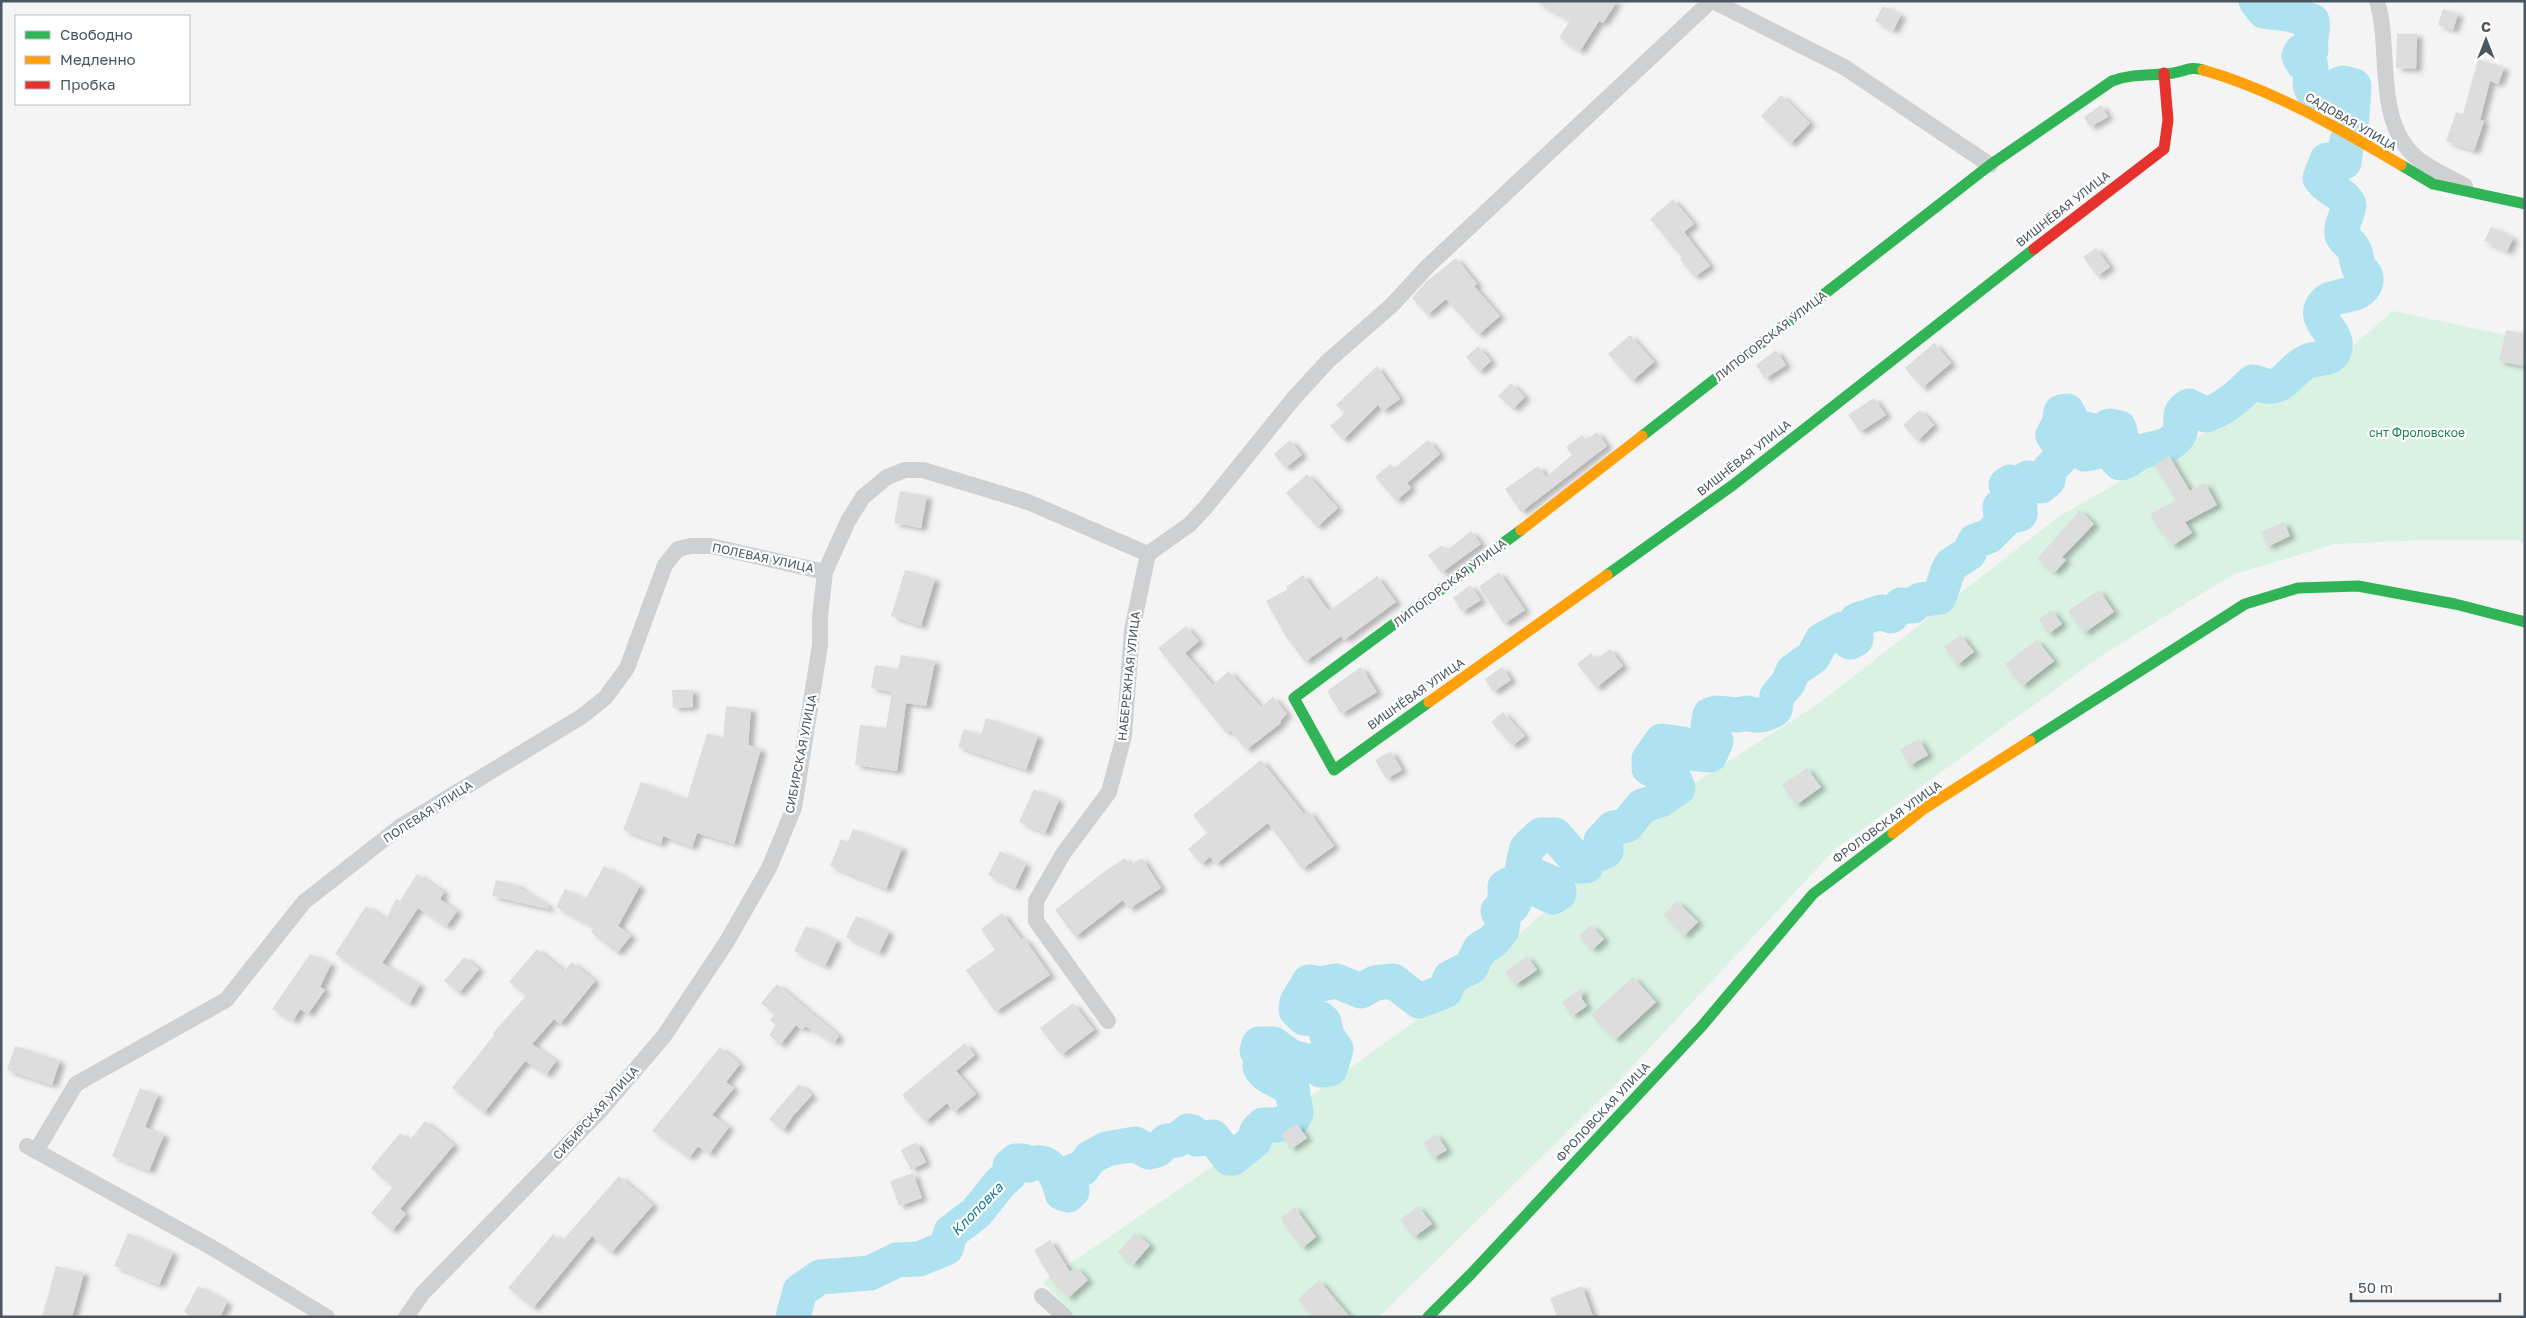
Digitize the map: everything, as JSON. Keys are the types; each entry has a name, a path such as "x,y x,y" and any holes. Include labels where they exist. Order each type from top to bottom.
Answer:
{"street":[{"path":"1148,554 1189,525 1206,508 1294,398 1328,361 1392,304 1427,267 1712,1 1844,67 1990,165"},
{"path":"2377,1 2384,39 2390,106 2401,138 2418,159 2467,186 2497,198"},
{"name":"САДОВАЯ УЛИЦА","path":"1990,165 2112,81 2128,74 2174,73 2193,67 2229,77 2281,99 2332,124 2433,184 2456,191 2525,204"},
{"name":"ВИШНЁВАЯ УЛИЦА","path":"1294,698 1334,770 1733,485 1951,312 2164,149 2168,120 2164,73"},
{"name":"ЛИПОГОРСКАЯ УЛИЦА","path":"1294,698 1502,545 1990,165"},
{"name":"СИБИРСКАЯ УЛИЦА","path":"406,1317 422,1294 600,1111 664,1036 726,943 769,868 794,808 820,646 820,616 825,572 848,521 863,497 887,477 905,470 922,470 1028,502 1148,554"},
{"name":"ПОЛЕВАЯ УЛИЦА","path":"327,1317 210,1247 31,1148 76,1084 226,1000 304,902 401,826 581,718 606,698 627,668 665,564 678,549 691,546 711,546 825,572"},
{"name":"НАБЕРЕЖНАЯ УЛИЦА","path":"1108,1021 1036,921 1036,901 1063,854 1109,792 1124,736 1132,630 1148,554"},
{"name":"ФРОЛОВСКАЯ УЛИЦА","path":"1428,1317 1702,1026 1813,894 1925,808 2246,604 2298,588 2358,586 2455,604 2525,622"},
{"path":"1042,1296 1065,1317"}],"green space":[{"name":"снт Фроловское","path":"2393,311 2525,339 2525,543 2516,540 2425,540 2335,544 2232,575 2104,654 1835,849 1617,1083 1379,1317 1074,1317 1043,1282 1219,1162 1449,997 1676,795 1818,704 2058,517 2343,354"}],"building":[{"path":"1534,1 1617,1 1603,23 1599,21 1580,51 1559,38 1570,20"},
{"path":"1883,6 1901,15 1893,31 1875,21"},
{"path":"2443,9 2458,14 2453,30 2438,25"},
{"path":"2397,34 2417,34 2416,69 2396,68"},
{"path":"2478,59 2504,68 2498,84 2490,81 2480,120 2484,121 2474,151 2446,141 2456,112 2463,114"},
{"path":"1781,95 1810,123 1790,144 1761,116"},
{"path":"2101,105 2108,117 2090,127 2084,117"},
{"path":"1673,199 1694,224 1684,232 1710,266 1694,277 1680,259 1682,258 1650,219"},
{"path":"2491,227 2513,238 2507,252 2484,241"},
{"path":"2096,248 2110,267 2097,276 2083,257"},
{"path":"1456,258 1477,284 1474,286 1500,316 1478,335 1446,299 1427,315 1412,298 1426,282"},
{"path":"2506,330 2525,334 2523,366 2499,361"},
{"path":"1630,335 1654,362 1632,381 1608,354"},
{"path":"1934,343 1951,363 1922,388 1905,368"},
{"path":"1478,346 1491,361 1479,372 1466,357"},
{"path":"1776,350 1786,365 1765,379 1756,365"},
{"path":"1377,366 1400,399 1383,411 1378,405 1343,440 1330,426 1345,413 1336,405"},
{"path":"1511,383 1525,397 1513,409 1498,396"},
{"path":"1874,398 1886,415 1860,432 1848,415"},
{"path":"1920,410 1934,425 1917,441 1903,425"},
{"path":"1597,432 1607,446 1521,512 1505,489 1538,466 1546,477 1572,455 1566,447 1582,435 1586,440"},
{"path":"1290,440 1302,455 1285,468 1274,454"},
{"path":"1428,440 1440,454 1407,483 1411,488 1396,501 1375,477 1390,464 1394,468"},
{"path":"2169,456 2190,491 2205,483 2217,505 2185,522 2192,533 2172,546 2160,528 2158,529 2150,514 2176,500 2154,465"},
{"path":"1307,474 1338,508 1317,527 1286,493"},
{"path":"900,491 927,496 921,528 894,523"},
{"path":"2080,510 2094,524 2062,557 2066,560 2054,573 2037,559"},
{"path":"2284,522 2290,536 2267,547 2261,532"},
{"path":"1471,531 1481,544 1441,573 1428,555 1442,545 1446,551"},
{"path":"905,570 935,579 921,626 891,616"},
{"path":"1499,572 1525,610 1504,624 1479,587"},
{"path":"1303,575 1329,611 1377,576 1396,602 1344,640 1341,636 1305,662 1286,637 1266,601 1288,589 1286,587"},
{"path":"1470,585 1481,600 1462,612 1453,598"},
{"path":"2099,590 2114,612 2084,633 2068,611"},
{"path":"2052,610 2062,624 2048,634 2039,619"},
{"path":"1186,626 1199,641 1185,653 1213,685 1229,671 1261,707 1273,697 1287,714 1280,721 1281,723 1246,750 1230,730 1226,733 1158,648"},
{"path":"1961,635 1974,652 1957,665 1944,647"},
{"path":"2037,640 2054,661 2022,686 2005,664"},
{"path":"1610,649 1623,666 1596,688 1577,664 1591,653 1596,659"},
{"path":"901,655 935,661 926,706 906,703 897,771 855,765 860,725 886,728 892,692 871,688 875,665 898,669"},
{"path":"1361,667 1377,692 1341,714 1327,691"},
{"path":"1502,667 1511,680 1493,692 1485,679"},
{"path":"672,690 693,690 693,707 673,708"},
{"path":"726,706 751,709 748,745 761,749 734,844 697,833 692,847 663,836 661,844 623,830 641,782 687,799 707,733 723,738"},
{"path":"1503,712 1525,736 1512,746 1491,722"},
{"path":"986,718 1038,736 1026,770 958,747 964,729 981,735"},
{"path":"1919,739 1928,755 1909,766 1900,749"},
{"path":"1391,751 1402,770 1386,779 1375,760"},
{"path":"1261,760 1304,814 1309,811 1334,846 1302,869 1268,823 1216,864 1210,857 1201,864 1188,849 1207,833 1193,815"},
{"path":"1807,768 1821,787 1796,805 1782,785"},
{"path":"1034,789 1059,800 1045,833 1019,822"},
{"path":"853,829 902,848 886,889 830,866 841,839 848,842"},
{"path":"1000,851 1026,864 1015,888 988,875"},
{"path":"1125,858 1130,865 1142,858 1161,888 1129,909 1123,900 1075,937 1055,910"},
{"path":"604,866 640,886 618,926 631,936 617,953 591,932 594,927 556,907 565,889 585,900"},
{"path":"417,874 444,892 440,899 457,911 446,927 418,908 382,963 420,985 409,1004 335,954 366,906 386,919 396,899 400,901"},
{"path":"496,880 520,886 519,888 549,906 548,909 492,896"},
{"path":"1677,901 1698,922 1684,936 1663,915"},
{"path":"1002,913 1022,940 1024,938 1050,975 995,1012 966,970 995,950 981,929"},
{"path":"856,916 889,932 879,953 846,937"},
{"path":"1591,925 1604,939 1592,950 1579,936"},
{"path":"806,926 837,941 825,966 794,951"},
{"path":"537,949 564,971 572,962 595,981 560,1024 554,1019 532,1044 556,1061 546,1075 525,1061 484,1113 452,1088 494,1035 493,1033 526,996 509,982"},
{"path":"310,954 331,964 320,987 325,990 308,1014 300,1009 293,1021 272,1009"},
{"path":"1527,956 1537,970 1515,985 1505,972"},
{"path":"464,957 479,969 459,993 444,981"},
{"path":"1633,977 1656,1002 1615,1040 1591,1015"},
{"path":"777,984 839,1036 834,1043 805,1026 802,1030 796,1025 780,1045 769,1035 776,1025 770,1020 774,1014 761,1003"},
{"path":"1582,988 1582,999 1587,1006 1572,1016 1562,1002"},
{"path":"1073,1003 1094,1030 1061,1055 1040,1028"},
{"path":"965,1043 975,1055 956,1071 976,1094 954,1112 947,1103 925,1122 902,1095"},
{"path":"15,1046 60,1061 52,1085 7,1070"},
{"path":"720,1047 740,1064 726,1082 734,1088 712,1115 729,1127 709,1154 698,1146 689,1158 652,1131"},
{"path":"799,1084 812,1095 793,1116 783,1131 769,1119"},
{"path":"140,1088 158,1095 145,1127 164,1135 149,1171 112,1156"},
{"path":"425,1121 454,1145 400,1209 406,1214 392,1231 371,1213 393,1187 371,1168 400,1133 409,1141"},
{"path":"1297,1124 1307,1138 1291,1149 1281,1134"},
{"path":"1436,1134 1447,1150 1433,1158 1423,1143"},
{"path":"916,1142 926,1162 911,1170 901,1150"},
{"path":"913,1173 922,1198 899,1206 890,1181"},
{"path":"619,1176 653,1205 611,1253 592,1236 533,1308 508,1288 553,1234 562,1241"},
{"path":"1418,1206 1432,1224 1414,1237 1400,1220"},
{"path":"1295,1207 1316,1237 1302,1248 1280,1218"},
{"path":"128,1233 173,1253 159,1285 114,1266"},
{"path":"1135,1233 1150,1245 1133,1265 1118,1252"},
{"path":"1050,1240 1070,1272 1076,1267 1088,1280 1068,1298 1051,1279 1034,1250"},
{"path":"56,1266 84,1273 72,1317 42,1317"},
{"path":"1319,1280 1350,1317 1313,1317 1298,1299"},
{"path":"198,1286 227,1302 220,1317 193,1317 184,1312"},
{"path":"1582,1286 1593,1317 1557,1317 1550,1298"}],"waterway":[{"name":"Клоповка","path":"2256,1 2264,11 2289,14 2312,21 2311,50 2301,52 2299,56 2303,63 2311,66 2310,84 2312,90 2318,93 2343,83 2354,86 2351,129"},
{"name":"Клоповка","path":"793,1317 800,1291 820,1277 870,1273 897,1260 919,1259 946,1248 951,1232 976,1213 1000,1183 1009,1175 1010,1166 1016,1161 1023,1161 1029,1165 1042,1163 1048,1166 1055,1175 1062,1193 1068,1195 1072,1191 1070,1176 1073,1171 1082,1169 1090,1158 1106,1149 1135,1144 1149,1152 1157,1150 1167,1141 1177,1140 1188,1131 1192,1132 1196,1139 1213,1137 1229,1158 1233,1158 1254,1141 1257,1131 1263,1125 1276,1125 1292,1120 1296,1113 1292,1088 1269,1076 1261,1069 1262,1058 1257,1051 1259,1044 1273,1044 1291,1057 1310,1062 1321,1070 1330,1069 1336,1049 1327,1036 1324,1022 1321,1019 1304,1018 1296,1010 1297,1002 1309,982 1321,984 1336,981 1361,991 1375,983 1393,981 1419,1001 1445,991 1450,978 1471,967 1480,949 1493,941 1502,930 1503,921 1498,911 1503,906 1512,906 1514,903 1512,898 1505,895 1505,887 1518,880 1553,897 1559,893 1558,886 1531,874 1523,865 1527,848 1541,835 1555,835 1575,858 1579,866 1586,866 1589,858 1606,851 1606,847 1601,845 1601,841 1613,828 1627,825 1642,806 1660,800 1678,788 1673,776 1658,773 1649,768 1649,759 1662,741 1683,744 1691,753 1710,755 1716,741 1708,725 1710,715 1716,713 1738,715 1748,713 1758,715 1772,711 1775,709 1777,696 1788,683 1793,671 1813,657 1822,640 1842,629 1846,632 1847,639 1850,642 1856,639 1855,623 1857,620 1881,612 1891,616 1901,605 1913,606 1920,600 1939,597 1951,565 1969,553 1975,541 1989,536 2002,523 2000,507 2005,507 2012,516 2020,514 2020,506 2008,491 2006,485 2010,482 2016,489 2028,478 2041,486 2048,480 2049,470 2062,456 2062,448 2053,435 2059,424 2061,412 2067,411 2075,427 2090,430 2082,450 2085,454 2096,452 2109,426 2119,428 2122,439 2117,460 2120,463 2141,452 2164,446 2173,441 2181,428 2182,412 2189,406 2206,415 2226,405 2253,382 2274,386 2283,382 2303,363 2330,356 2334,351 2334,338 2323,321 2321,309 2329,300 2360,290 2366,280 2365,275 2358,266 2354,250 2342,235 2342,228 2349,205 2343,197 2320,178 2327,160 2344,162 2347,141"}],"traffic: fast":[{"path":"1642,436 1990,165 2112,81 2120,78 2173,73 2191,69 2203,70"},
{"path":"2401,165 2433,184 2525,204"},
{"path":"1607,575 1733,485 2034,249"},
{"path":"1429,702 1334,770 1294,698 1521,530"},
{"path":"2030,741 2245,604 2298,588 2358,586 2455,604 2525,622"},
{"path":"1428,1317 1471,1274 1702,1026 1813,894 1893,833"}],"traffic: slow":[{"path":"2203,70 2229,78 2280,99 2329,124 2401,165"},
{"path":"1521,530 1642,436"},
{"path":"1429,702 1607,575"},
{"path":"1893,833 1925,808 2030,741"}],"traffic: jam":[{"path":"2034,249 2164,149 2168,120 2164,73"}]}
